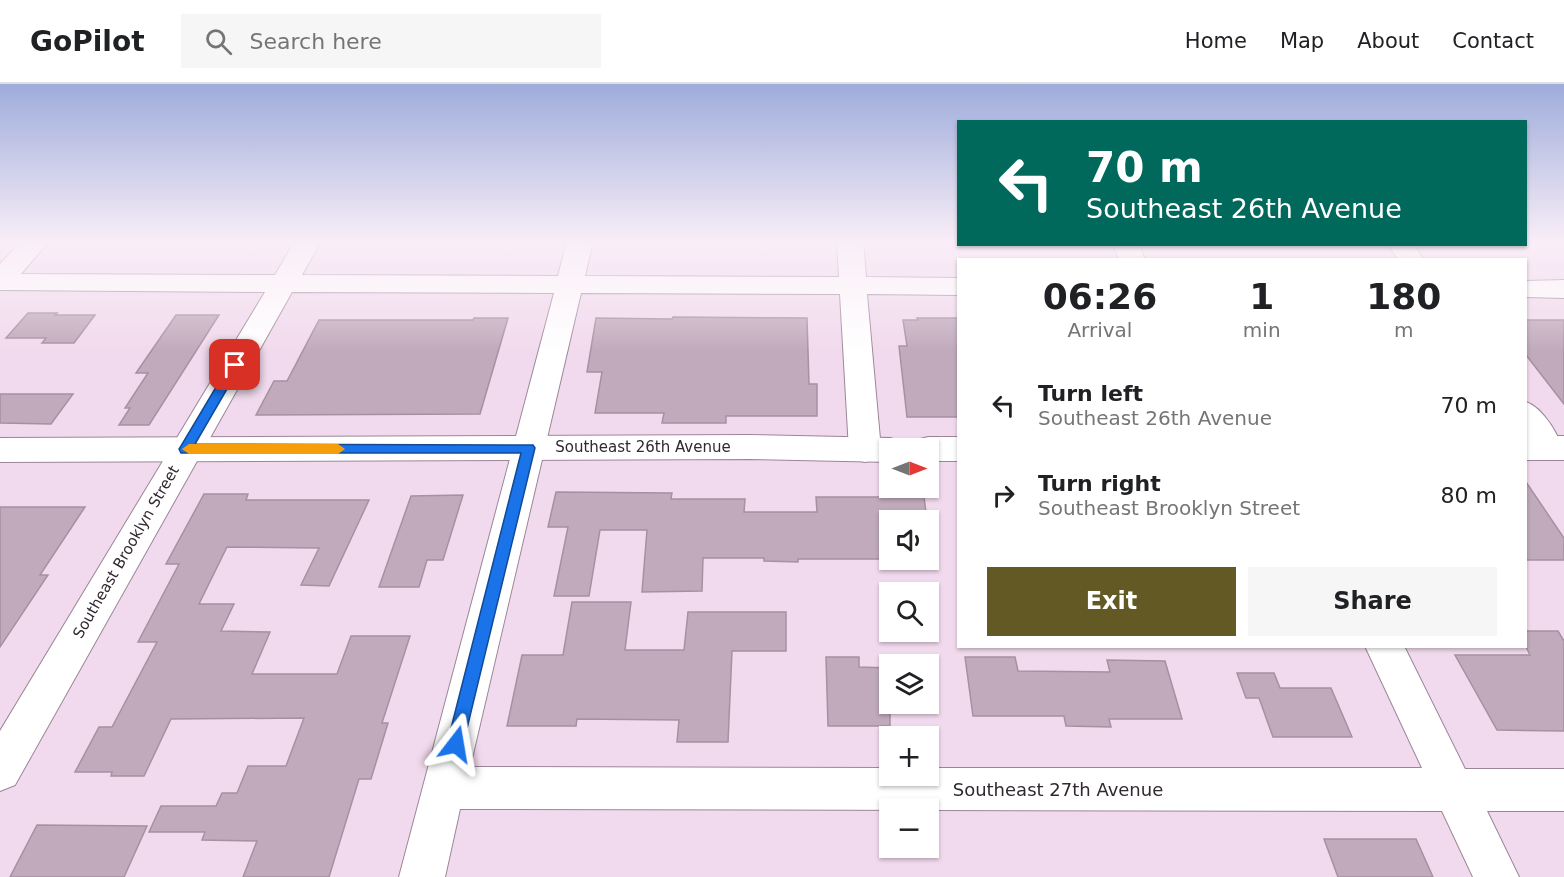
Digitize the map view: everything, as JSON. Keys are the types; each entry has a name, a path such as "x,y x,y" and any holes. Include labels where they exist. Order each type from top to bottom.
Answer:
{"street":[{"name":"Southeast Brooklyn Street","path":"0,770 286,278"},
{"path":"422,877 570,278"},
{"path":"852,278 877,450"},
{"path":"0,281 957,286"},
{"path":"1527,289 1564,289"},
{"path":"1527,416 1547,448"},
{"name":"Southeast 26th Avenue","path":"0,450 749,447 877,450"},
{"path":"939,449 957,449"},
{"path":"1385,648 1496,877"},
{"name":"Southeast 27th Avenue","path":"445,788 1564,790"}],"building":[{"path":"28,313 95,315 74,343 42,343 46,338 6,338"},
{"path":"176,315 219,315 149,425 119,425 130,408 125,408 148,373 136,373"},
{"path":"673,317 807,318 809,384 817,384 817,416 726,416 726,423 662,423 664,413 595,413 602,372 587,372 596,318 672,319"},
{"path":"474,318 508,318 480,414 256,415 274,381 287,381 319,320 473,320"},
{"path":"917,318 957,318 957,417 907,417 899,346 907,346 903,320 918,320"},
{"path":"1527,320 1564,320 1564,404 1527,356"},
{"path":"0,394 73,394 51,424 0,423"},
{"path":"1527,483 1564,538 1564,560 1527,560"},
{"path":"556,492 672,493 671,499 745,499 744,512 817,512 816,497 924,498 926,510 879,510 879,559 798,559 798,562 764,561 764,558 703,558 702,591 642,592 647,530 600,530 589,596 554,596 568,527 548,527"},
{"path":"204,494 248,494 246,500 369,500 329,586 301,585 319,548 227,547 199,604 234,604 221,631 270,632 252,674 337,674 351,636 410,636 382,723 388,723 371,779 359,779 329,877 243,877 257,841 202,840 205,832 149,832 161,806 216,806 222,793 237,793 248,766 286,766 304,718 171,719 144,776 111,776 112,772 75,772 99,727 112,727 157,642 138,642 179,564 166,564"},
{"path":"463,495 443,560 427,560 419,587 379,587 411,496"},
{"path":"0,507 85,507 40,575 48,575 0,647"},
{"path":"572,602 631,602 625,650 684,650 688,612 786,612 786,651 732,651 728,742 677,742 679,720 577,719 576,726 507,726 522,655 563,655"},
{"path":"1527,631 1558,631 1564,641 1564,731 1497,730 1455,655 1530,655 1526,648"},
{"path":"826,657 859,657 859,667 879,668 879,714 890,714 890,726 828,726"},
{"path":"965,657 1015,657 1018,671 1110,672 1107,660 1165,661 1182,719 1109,719 1111,727 1066,726 1064,716 973,716"},
{"path":"1237,673 1274,673 1280,688 1331,688 1352,737 1273,737 1259,698 1246,698"},
{"path":"37,825 147,826 124,877 10,877"},
{"path":"1324,839 1416,839 1433,877 1338,877"}],"slow traffic":[{"path":"189,449 338,449"}],"route":[{"path":"235,365 186,449 529,448 456,744"}]}
